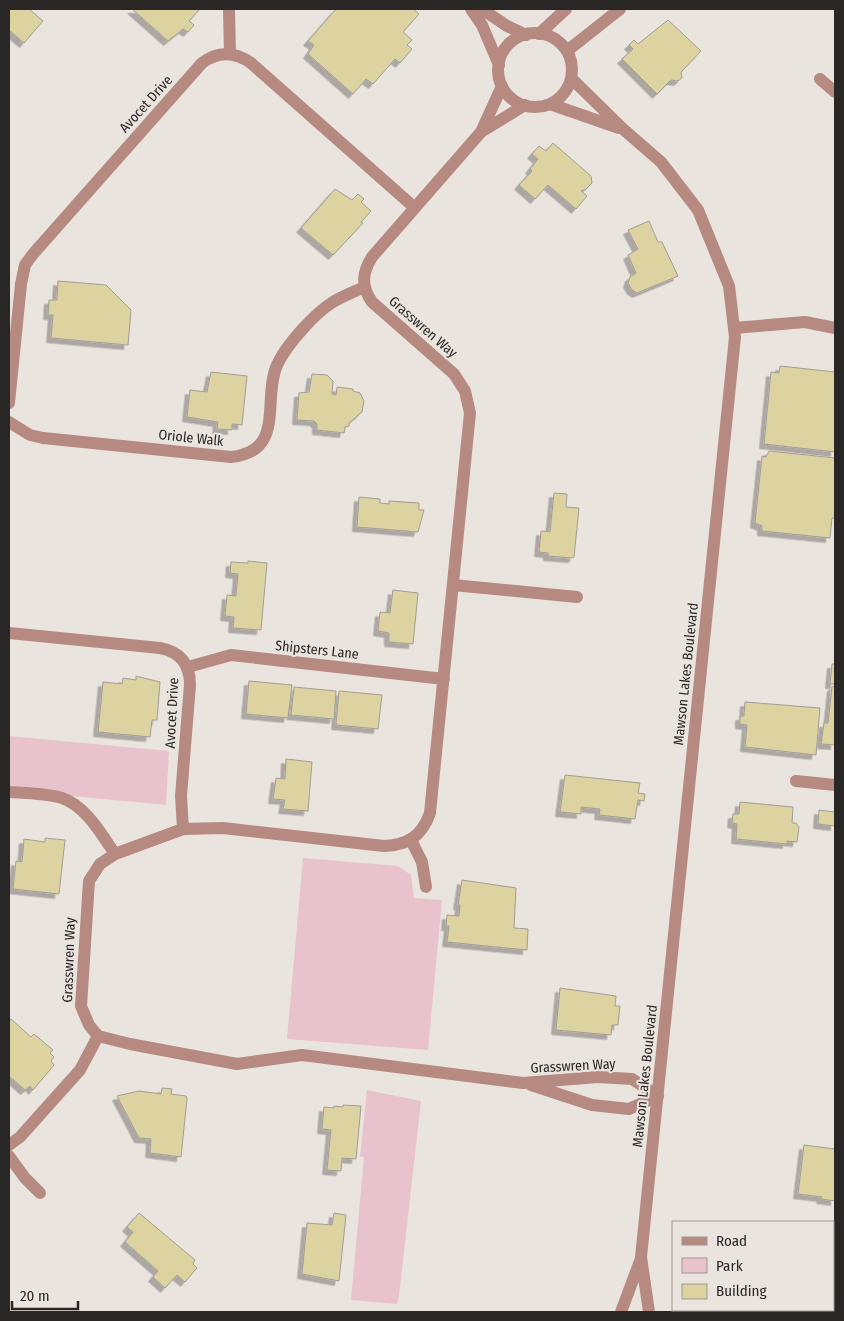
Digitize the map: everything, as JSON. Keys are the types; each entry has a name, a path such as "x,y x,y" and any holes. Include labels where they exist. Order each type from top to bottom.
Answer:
{"street":[{"path":"229,9 230,54 251,63 415,208"},
{"path":"471,9 482,25 499,65"},
{"path":"482,9 526,35"},
{"path":"539,34 566,9"},
{"path":"567,51 620,9"},
{"path":"539,34 547,35 559,42 567,51 572,70 565,92 550,104 537,106 525,105 512,99 502,86 499,78 499,65 503,52 510,44 526,35 539,34"},
{"name":"Avocet Drive","path":"9,403 21,284 26,265 32,254 202,63 218,54 230,54"},
{"name":"Mawson Lakes Boulevard","path":"571,78 623,129 661,162 698,210 729,286 734,328 730,402 641,1257 621,1312"},
{"path":"820,79 835,92"},
{"path":"364,287 364,276 372,257 481,132 502,86"},
{"name":"Mawson Lakes Boulevard","path":"550,104 623,129"},
{"path":"481,132 525,105"},
{"name":"Oriole Walk","path":"9,422 30,435 43,438 231,456 248,453 256,448 266,435 269,426 273,378 283,353 328,306 364,287"},
{"name":"Grasswren Way","path":"364,287 372,302 454,374 468,401 469,423 430,813 422,832 412,840 398,845 384,846 223,828 183,829 115,854 100,864 93,873 87,893 81,1006 88,1025 98,1036 124,1043 237,1064 302,1055 523,1083 592,1105 629,1109 658,1096"},
{"path":"734,328 806,322 835,328"},
{"path":"453,585 577,597"},
{"name":"Avocet Drive","path":"9,633 160,648 178,654 188,667 190,685 181,796 183,829"},
{"name":"Shipsters Lane","path":"188,667 231,655 444,679"},
{"path":"796,781 835,785"},
{"path":"9,792 49,795 65,799 94,823 115,854"},
{"path":"412,840 422,862 426,887"},
{"path":"9,1145 20,1137 80,1070 98,1036"},
{"name":"Grasswren Way","path":"523,1083 598,1077 632,1079 658,1096"},
{"path":"9,1156 25,1178 40,1193"},
{"name":"Mawson Lakes Boulevard","path":"641,1257 650,1312"}],"green space":[{"path":"9,736 169,751 166,805 9,790"},
{"path":"303,858 398,866 411,875 414,898 442,900 428,1050 287,1039"},
{"path":"367,1090 421,1101 397,1304 351,1300 364,1157 360,1157"}],"building":[{"path":"9,9 29,9 43,21 24,43 9,30"},
{"path":"132,9 200,9 189,21 194,25 188,32 183,29 168,41"},
{"path":"336,9 413,9 419,14 403,32 412,40 407,45 412,49 400,63 395,59 373,84 366,79 353,94 308,54 314,45 308,41"},
{"path":"668,20 701,51 681,72 682,78 678,81 671,80 657,94 622,59 633,49 629,45 634,40 638,44"},
{"path":"553,143 591,176 592,183 581,191 587,196 576,209 548,185 535,199 519,185 532,171 530,169 538,159 532,154 539,146 546,151"},
{"path":"335,189 352,200 358,194 364,199 361,202 371,211 361,222 363,223 333,255 301,228"},
{"path":"649,221 658,242 662,242 678,276 637,293 632,290 628,283 630,277 636,273 628,255 638,249 628,230"},
{"path":"58,281 106,285 131,310 128,345 51,338 53,315 48,315 49,300 57,300"},
{"path":"780,366 835,372 835,452 764,444 771,372 779,373"},
{"path":"211,372 247,376 242,425 232,424 232,430 217,429 218,422 187,417 190,390 207,392"},
{"path":"312,374 327,375 333,381 332,394 336,395 337,387 353,389 353,391 360,393 364,401 362,412 349,423 349,426 345,427 344,433 317,430 317,424 314,421 297,420 299,393 309,392"},
{"path":"769,451 835,458 835,518 832,518 830,538 762,531 762,526 755,523 762,456 766,457"},
{"path":"554,493 567,494 566,507 579,508 574,557 572,558 548,556 548,553 539,552 541,531 550,532"},
{"path":"359,497 380,499 380,503 389,504 389,501 419,503 419,510 424,510 418,532 357,527"},
{"path":"248,561 267,563 261,630 233,628 234,617 225,616 227,595 236,596 238,574 230,573 231,562 248,563"},
{"path":"393,590 418,593 413,644 389,642 389,633 378,631 380,612 390,613"},
{"path":"832,664 835,664 835,684 830,684"},
{"path":"136,676 160,682 157,720 152,720 150,737 98,732 103,682 122,684 123,678 136,680"},
{"path":"249,681 292,685 288,718 246,714"},
{"path":"835,685 835,745 821,744 824,723 828,723 832,687"},
{"path":"294,687 336,691 334,719 291,715"},
{"path":"339,691 382,695 378,729 336,725"},
{"path":"745,702 820,708 816,755 745,747 747,725 740,724 740,716 744,716"},
{"path":"286,759 312,762 308,811 283,809 285,800 273,799 276,778 285,779"},
{"path":"565,775 640,783 638,793 645,794 644,801 638,800 635,819 599,815 600,809 581,807 581,814 560,812"},
{"path":"740,802 793,807 792,823 796,823 799,827 797,842 787,841 787,844 736,839 737,824 732,823 733,814 739,814"},
{"path":"819,810 835,812 835,826 818,824"},
{"path":"45,838 65,840 59,894 13,889 16,861 22,862 24,839 45,842"},
{"path":"462,880 516,888 514,928 528,929 527,950 447,942 449,926 446,926 447,915 459,916 460,905 458,905"},
{"path":"560,988 616,996 615,1006 620,1006 618,1025 612,1025 611,1035 556,1030"},
{"path":"11,1019 31,1037 34,1034 53,1050 50,1053 54,1057 51,1061 54,1065 33,1090 30,1086 25,1090 9,1076 9,1021"},
{"path":"162,1088 172,1089 171,1094 186,1096 187,1099 181,1157 150,1153 151,1139 139,1138 117,1096 139,1091 161,1094"},
{"path":"343,1105 361,1106 356,1159 342,1158 341,1171 327,1170 331,1130 322,1129 324,1107 334,1108 334,1106 343,1107"},
{"path":"804,1145 835,1149 835,1201 821,1199 822,1197 798,1194"},
{"path":"139,1213 195,1260 193,1264 197,1268 185,1282 177,1275 165,1288 153,1277 158,1271 125,1242 133,1232 127,1227"},
{"path":"334,1213 346,1215 339,1281 302,1274 307,1223 332,1225"},
{"path":"769,1311 832,1311 832,1312"}]}
